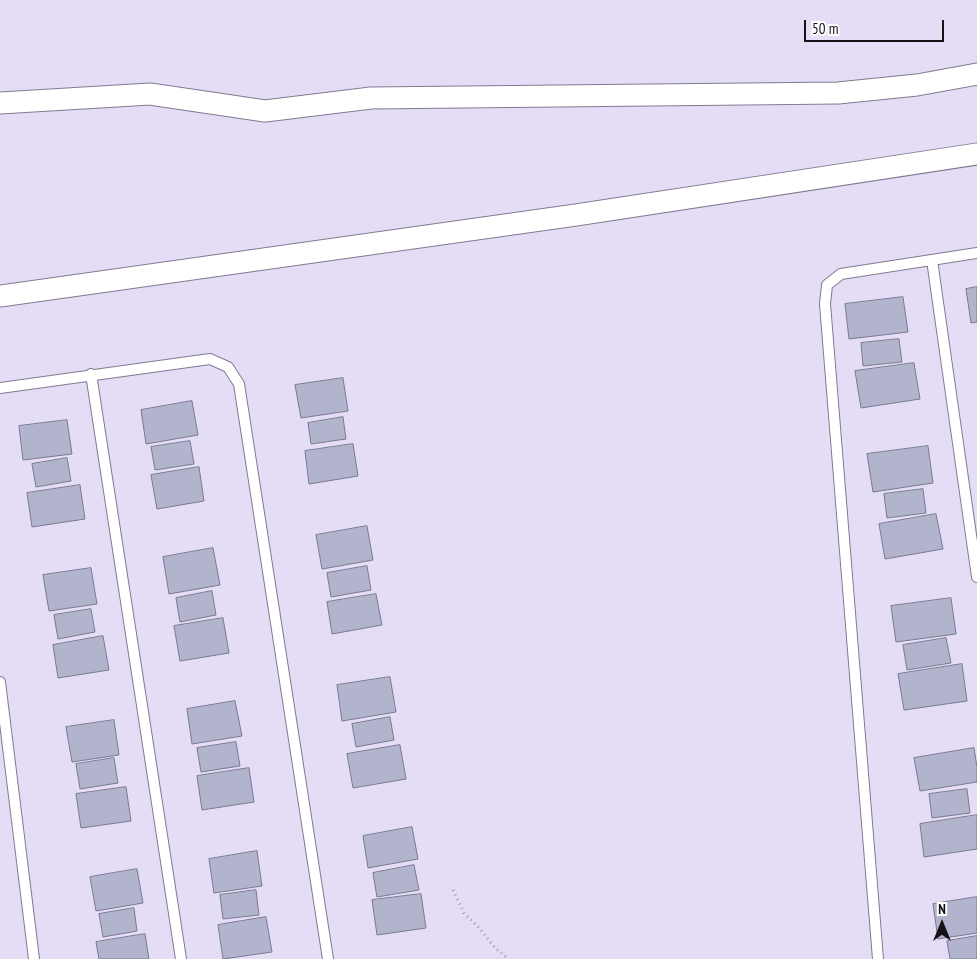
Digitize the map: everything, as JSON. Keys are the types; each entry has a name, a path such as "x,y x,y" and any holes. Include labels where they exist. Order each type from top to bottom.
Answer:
{"street":[{"path":"0,103 150,94 265,112 371,98 838,93 917,85 977,74"},
{"path":"917,85 977,85"},
{"path":"0,296 576,215 977,154"}],"lane":[{"path":"878,959 825,304 827,285 841,274 977,253"},
{"path":"932,260 977,577"},
{"path":"0,388 210,359 228,367 238,384 328,959"},
{"path":"91,374 181,959"},
{"path":"0,682 34,959"}],"path":[{"path":"453,890 464,913 480,928 496,949 509,959"}],"building":[{"path":"977,287 977,322 971,323 966,289"},
{"path":"903,297 908,332 849,339 845,304"},
{"path":"899,339 902,362 863,366 861,343"},
{"path":"914,363 920,399 861,408 855,371"},
{"path":"343,378 348,411 301,418 295,385"},
{"path":"192,401 198,435 146,444 141,410"},
{"path":"343,417 346,439 311,444 308,423"},
{"path":"67,420 72,454 23,460 19,426"},
{"path":"190,441 194,464 155,470 151,447"},
{"path":"353,444 358,476 309,484 305,451"},
{"path":"928,446 933,483 873,492 867,454"},
{"path":"67,458 71,481 36,487 32,464"},
{"path":"199,467 204,501 157,509 151,475"},
{"path":"80,485 85,519 32,527 27,493"},
{"path":"923,489 926,513 887,518 884,494"},
{"path":"936,514 943,549 885,559 879,524"},
{"path":"367,526 373,560 322,569 316,535"},
{"path":"213,548 220,585 169,594 163,557"},
{"path":"367,566 371,590 331,597 327,573"},
{"path":"91,568 97,604 49,611 43,575"},
{"path":"212,591 216,615 180,622 176,598"},
{"path":"376,594 382,625 332,634 327,602"},
{"path":"951,598 956,634 896,642 891,606"},
{"path":"91,609 95,632 58,639 54,615"},
{"path":"223,618 229,653 180,661 174,626"},
{"path":"103,636 109,670 58,678 53,645"},
{"path":"946,638 951,663 907,670 903,645"},
{"path":"962,664 967,701 904,710 898,674"},
{"path":"390,677 396,712 342,721 337,685"},
{"path":"235,701 242,736 192,744 187,709"},
{"path":"390,717 394,740 356,747 352,724"},
{"path":"114,720 119,755 72,762 66,727"},
{"path":"236,742 240,766 201,772 197,748"},
{"path":"400,745 406,779 353,788 347,754"},
{"path":"974,748 977,782 920,791 914,758"},
{"path":"114,758 118,783 80,789 76,764"},
{"path":"249,768 254,802 202,810 197,776"},
{"path":"126,787 131,821 81,828 76,794"},
{"path":"967,789 970,813 932,818 929,794"},
{"path":"977,815 977,849 924,857 920,824"},
{"path":"412,827 418,859 368,868 363,836"},
{"path":"257,851 262,886 214,893 209,859"},
{"path":"414,865 419,890 377,897 373,873"},
{"path":"137,869 143,903 96,911 90,877"},
{"path":"256,890 259,915 223,919 220,895"},
{"path":"421,894 426,928 377,935 372,900"},
{"path":"977,897 977,933 938,939 933,904"},
{"path":"134,908 137,931 103,937 99,914"},
{"path":"266,917 272,952 223,959 218,925"},
{"path":"145,934 149,959 99,959 96,942"},
{"path":"977,936 977,959 950,959 947,941"}]}
